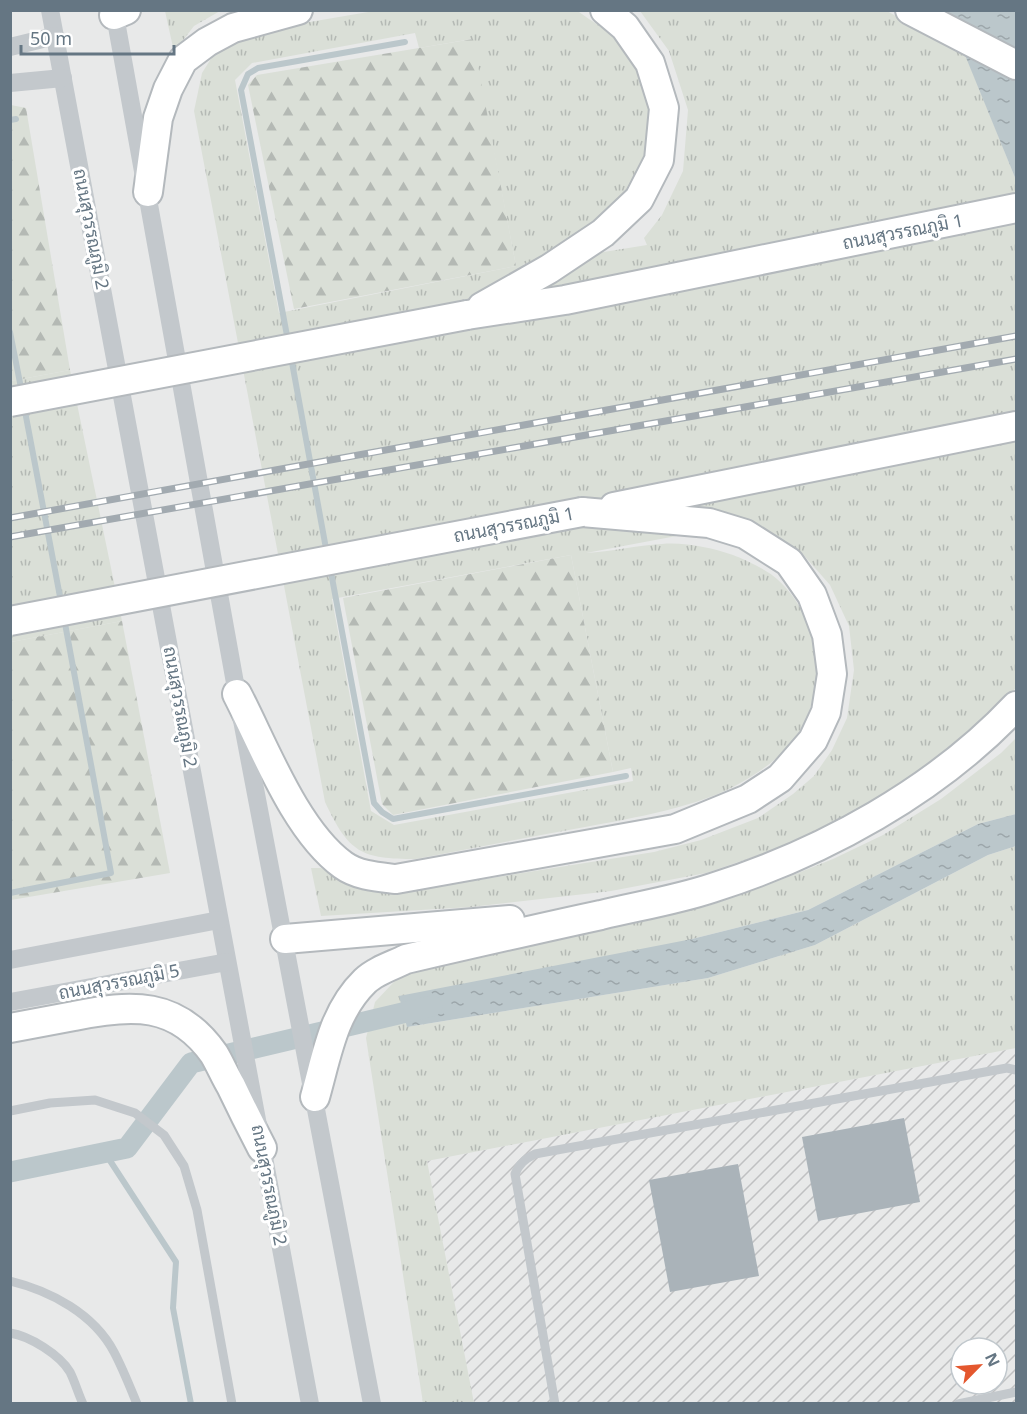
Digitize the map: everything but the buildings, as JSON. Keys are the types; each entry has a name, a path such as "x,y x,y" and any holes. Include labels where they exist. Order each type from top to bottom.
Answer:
{"highway":[{"path":"148,192 158,118 168,89 183,60 207,42 233,28 297,10"},
{"path":"467,315 549,269 603,232 639,199 659,160 664,108 650,63 625,27 605,10"},
{"path":"910,10 1017,66"},
{"name":"ถนนสุวรรณภูมิ 1","path":"10,402 467,315 565,300 1017,208"},
{"name":"ถนนสุวรรณภูมิ 1","path":"10,621 582,513 1017,426"},
{"path":"237,693 291,801 317,840 344,866 360,873 396,879 651,834 695,822 748,799 780,778 813,740 826,712 832,674 827,634 812,595 789,562 746,534 709,523 582,513"},
{"path":"315,1096 333,1030 341,1011 366,979 406,959 710,889 777,865 825,843 933,779 989,735 1017,706"},
{"path":"285,939 617,911"},
{"path":"10,1028 98,1011 126,1008 147,1009 167,1014 186,1024 215,1055 262,1148"}],"street":[{"name":"ถนนสุวรรณภูมิ 2","path":"50,10 310,1404"},
{"path":"118,12 237,693 372,1404"},
{"path":"10,47 55,36"},
{"path":"10,83 63,78"},
{"path":"10,960 219,920"},
{"name":"ถนนสุวรรณภูมิ 5","path":"10,1002 227,962"}],"lane":[{"path":"555,1404 515,1174 526,1159 547,1152 1007,1068 1017,1070"},
{"path":"10,1111 50,1103 95,1100 135,1113 164,1135 184,1166 197,1210 232,1404"},
{"path":"10,1281 36,1288 73,1308 96,1327 114,1351 137,1404"},
{"path":"10,1333 47,1348 69,1371 83,1404"},
{"path":"958,1404 1017,1392"}],"shaded area":[{"path":"10,11 1016,11 1016,1403 11,1403"},
{"path":"1016,1048 1016,1403 474,1403 427,1161"}],"green space":[{"path":"573,10 608,32 632,63 643,87 649,112 650,137 645,161 635,185 620,207 595,231 556,252 523,265 647,245 644,238 662,215 683,171 688,110 669,51 640,11 887,11 966,56 1016,180 1016,688 980,722 923,768 868,805 768,852 706,873 611,891 471,907 321,916 311,868 321,868 358,889 397,893 654,852 701,840 758,818 793,794 814,776 832,750 847,718 854,670 849,626 830,585 800,551 751,522 586,553 653,545 689,545 733,555 750,562 777,579 792,595 803,612 811,632 817,672 808,713 799,732 788,747 758,772 725,791 687,805 624,820 416,859 397,859 369,854 359,850 342,832 325,802 194,111 202,73 217,49 245,33 374,11","holes":["415,33 419,48 472,39 516,266 279,313 235,80 252,63","571,555 613,772 631,768 633,781 394,825 371,811 332,599"]},
{"path":"165,11 220,11 194,26 174,52"},
{"path":"473,39 516,266 294,309 248,85 257,75"},
{"path":"11,105 26,108 70,370 11,381"},
{"path":"70,370 122,621 11,642 11,381"},
{"path":"571,555 613,772 393,815 382,804 343,598"},
{"path":"122,621 170,873 11,900 11,642"},
{"path":"1016,738 1016,814 978,824 808,910 692,939 407,1027 708,978 815,945 988,855 1016,846 1016,1048 427,1161 474,1403 423,1403 366,1038 375,1002 406,969 708,906 833,859 883,835 941,799 1001,753"}],"water":[{"path":"947,11 1016,11 1016,180"},
{"path":"1016,814 1016,846 988,855 815,945 708,978 407,1027 399,996 692,939 808,910 978,824"}],"waterway":[{"path":"288,341 241,90 248,74 258,68 405,42"},
{"path":"10,120 16,119"},
{"path":"10,332 22,393"},
{"path":"291,357 327,554"},
{"path":"24,406 61,602"},
{"path":"330,567 374,803 382,812 393,819 626,776"},
{"path":"10,893 111,873 64,618"},
{"path":"10,1172 127,1148 191,1063 432,1006"},
{"path":"105,1153 176,1262 173,1308 191,1404"}],"railway":[{"path":"10,518 1016,336"},
{"path":"10,537 1016,359"}]}
